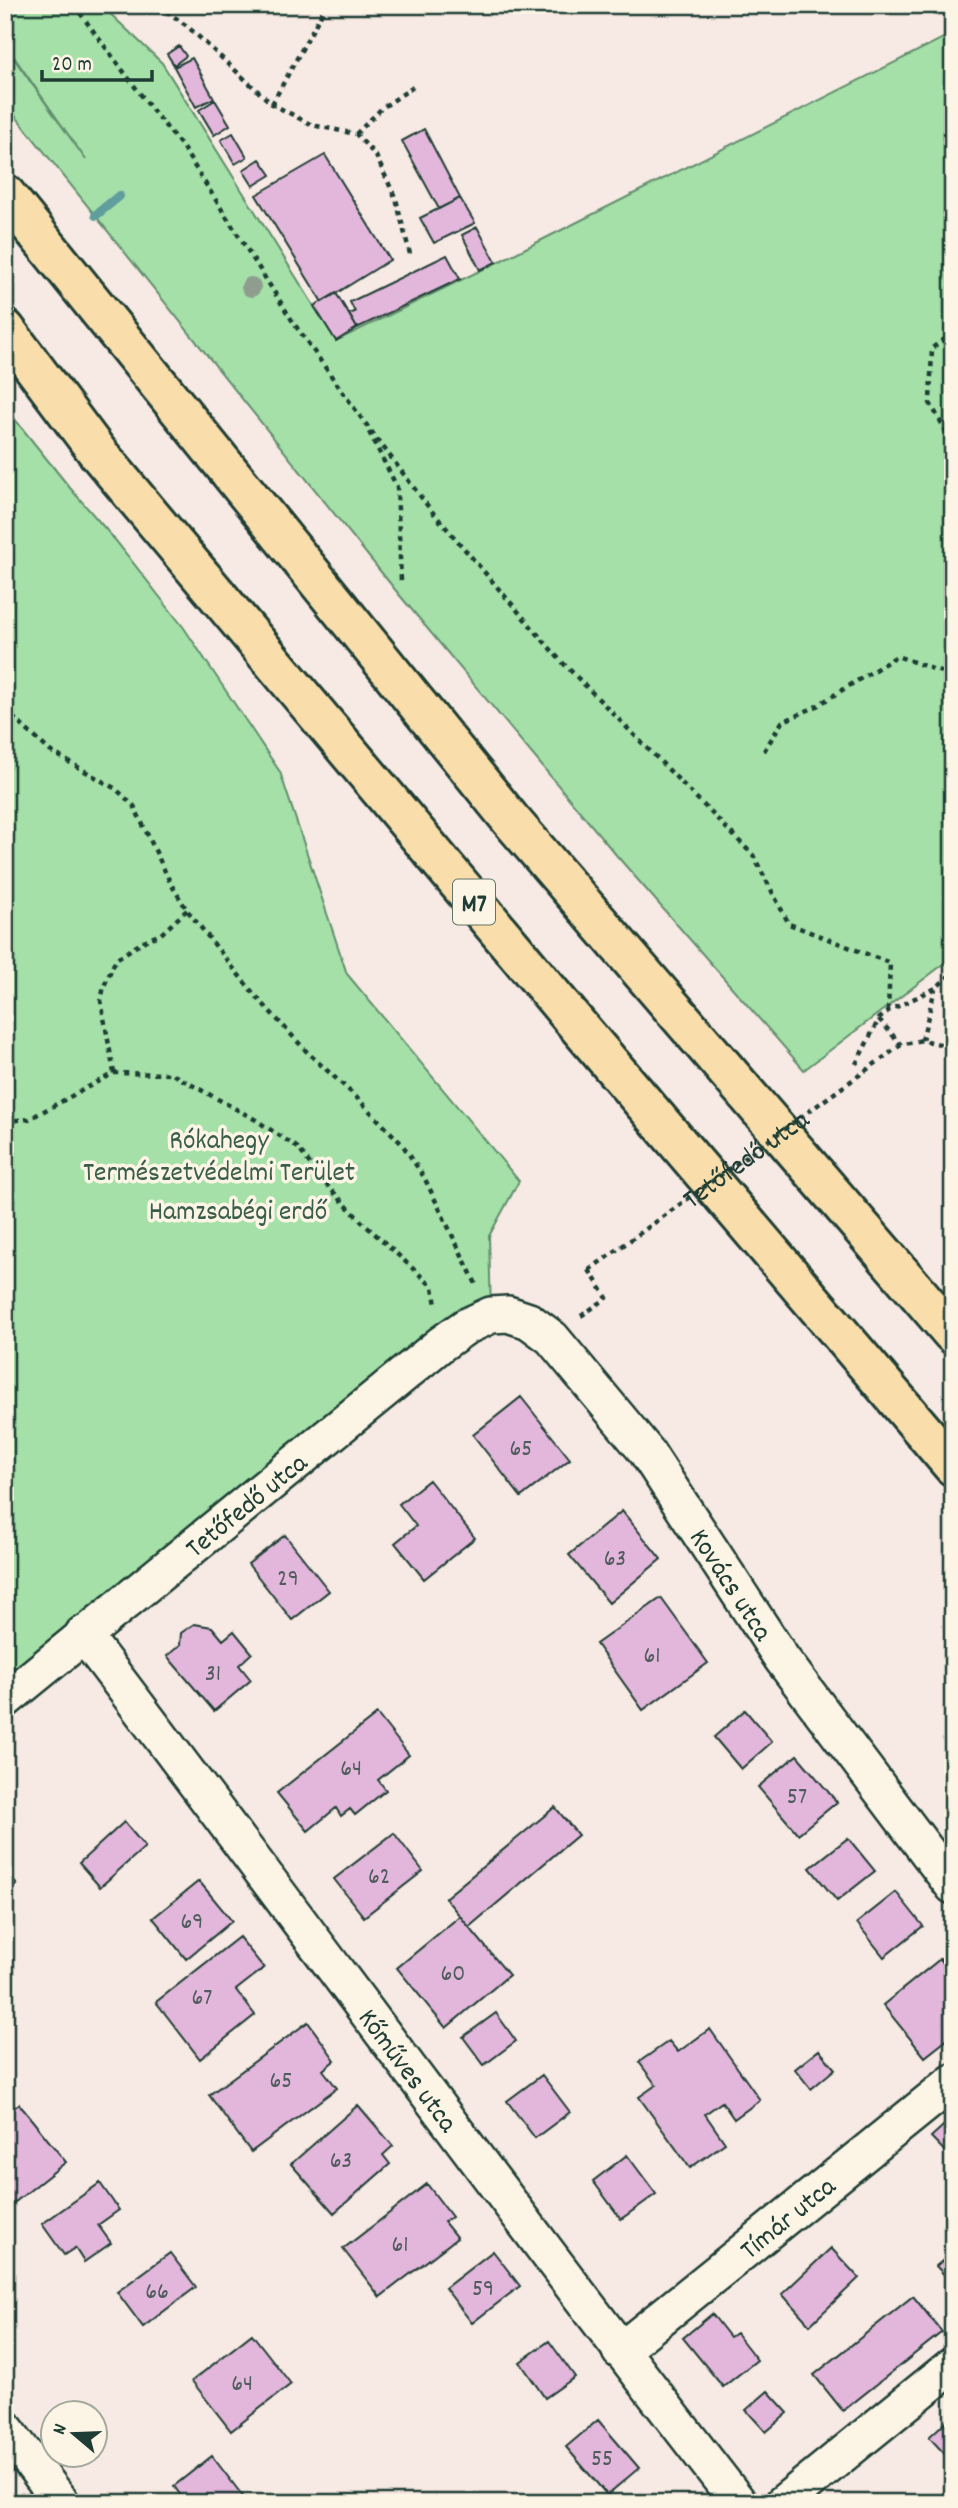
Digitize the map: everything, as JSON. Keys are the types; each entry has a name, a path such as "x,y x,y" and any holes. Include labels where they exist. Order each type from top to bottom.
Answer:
{"highway":[{"path":"7,194 510,819 953,1334"},
{"name":"M7","path":"5,329 107,464 552,995 953,1466"}],"street":[{"name":"Kovács utca","path":"491,1315 508,1314 529,1321 552,1338 646,1451 782,1659 953,1886"},
{"name":"Tetőfedő utca","path":"5,1700 441,1344 464,1327 491,1315"},
{"name":"Kőműves utca","path":"83,1634 292,1909 620,2351 739,2503"},
{"name":"Tímár utca","path":"620,2351 953,2082"},
{"path":"783,2503 953,2365"},
{"path":"5,2428 62,2503"}],"path":[{"path":"74,5 181,145 295,325 430,509 560,660 753,855 789,924 890,963 888,1011"},
{"path":"158,5 187,26 272,104 312,125 356,134 376,156 396,199 411,258"},
{"path":"272,104 326,5"},
{"path":"356,134 382,108 413,87"},
{"path":"953,332 932,348 930,402 953,443"},
{"path":"362,419 397,487 401,581"},
{"path":"764,751 782,722 815,707 897,656 941,672 953,684"},
{"path":"5,710 50,751 116,789 134,806 187,910 254,994 308,1053 354,1094 402,1144 441,1209 491,1315"},
{"path":"114,1073 101,1001 104,986 116,959 160,934 187,910"},
{"path":"856,1064 879,1018 936,988 953,972"},
{"path":"922,1040 936,988"},
{"path":"879,1018 901,1045 922,1040 953,1047"},
{"name":"Tetőfedő utca","path":"552,1338 607,1298 589,1270 901,1045"},
{"path":"5,1121 29,1119 114,1073 172,1074 256,1120 298,1148 322,1180 362,1222 433,1287 441,1344"}],"green space":[{"path":"5,5 101,5 162,63 336,341 953,33 953,957 804,1070 617,856 397,592 5,103 5,46 86,160 5,44"},
{"name":"Rókahegy Természetvédelmi Terület","path":"5,407 184,628 280,772 347,974 519,1181 489,1236 491,1315 5,1700"}],"building":[{"path":"179,46 186,56 174,65 167,54"},
{"path":"192,58 214,98 196,107 174,67"},
{"path":"215,100 230,125 214,135 199,110"},
{"path":"424,129 460,198 439,209 402,141"},
{"path":"233,133 247,157 235,164 221,140"},
{"path":"325,155 390,260 322,302 256,195"},
{"path":"260,159 271,175 253,186 243,170"},
{"path":"460,198 475,223 434,243 420,218"},
{"path":"477,227 496,262 480,270 462,235"},
{"path":"447,255 460,279 357,328 349,314 355,312 350,302"},
{"path":"336,293 357,328 336,341 314,306"},
{"path":"521,1397 570,1459 521,1497 473,1435"},
{"path":"429,1480 475,1538 424,1579 395,1543 416,1526 399,1504"},
{"path":"622,1511 661,1559 609,1603 569,1555"},
{"path":"285,1535 329,1591 292,1620 248,1564"},
{"path":"661,1598 708,1663 643,1710 596,1644"},
{"path":"194,1624 212,1627 223,1640 234,1631 252,1653 239,1665 251,1680 214,1711 167,1656 180,1645 181,1633"},
{"path":"745,1710 772,1742 741,1769 714,1737"},
{"path":"377,1714 409,1755 378,1780 386,1790 355,1815 350,1809 341,1816 336,1808 308,1831 277,1793"},
{"path":"797,1755 837,1802 798,1834 758,1787"},
{"path":"555,1807 578,1835 469,1927 445,1898"},
{"path":"124,1822 145,1847 100,1887 79,1863"},
{"path":"394,1833 423,1871 364,1917 334,1879"},
{"path":"848,1838 875,1871 837,1901 810,1868"},
{"path":"5,1871 17,1885 5,1895"},
{"path":"199,1881 232,1921 186,1959 153,1918"},
{"path":"896,1892 923,1926 884,1957 857,1923"},
{"path":"460,1916 509,1975 446,2028 397,1968"},
{"path":"239,1937 264,1968 236,1990 255,2015 200,2059 156,2002"},
{"path":"940,1959 953,1975 953,2035 925,2057 883,2005"},
{"path":"496,2013 516,2041 484,2065 463,2037"},
{"path":"308,2022 335,2060 323,2070 337,2088 251,2152 209,2095"},
{"path":"710,2029 760,2100 734,2119 722,2102 705,2114 725,2143 690,2168 639,2097 656,2085 639,2062 669,2041 678,2052"},
{"path":"819,2050 835,2069 811,2089 795,2069"},
{"path":"542,2075 570,2112 535,2138 507,2101"},
{"path":"19,2104 66,2162 5,2210 5,2115"},
{"path":"358,2105 393,2146 383,2155 390,2164 334,2213 291,2164"},
{"path":"953,2117 953,2160 931,2137"},
{"path":"627,2155 656,2194 621,2219 593,2181"},
{"path":"100,2183 119,2210 98,2225 111,2243 84,2262 75,2248 64,2255 42,2224"},
{"path":"427,2184 452,2217 444,2222 457,2238 380,2297 343,2249"},
{"path":"831,2248 859,2278 810,2325 782,2294"},
{"path":"493,2251 520,2286 472,2323 445,2288"},
{"path":"953,2252 953,2284 936,2266"},
{"path":"170,2253 196,2287 143,2327 117,2292"},
{"path":"913,2296 942,2332 843,2411 814,2375"},
{"path":"712,2314 730,2337 736,2333 757,2360 723,2387 683,2338"},
{"path":"252,2334 291,2384 231,2431 192,2381"},
{"path":"549,2341 575,2377 545,2398 520,2362"},
{"path":"768,2391 788,2413 766,2432 746,2410"},
{"path":"953,2415 953,2463 929,2437"},
{"path":"598,2420 639,2468 607,2495 566,2447"},
{"path":"212,2456 248,2503 186,2503 174,2486"}],"waterway":[{"path":"96,215 119,196"}],"park label":[{"name":"Hamzsabégi erdő","path":"238,1209"}]}
